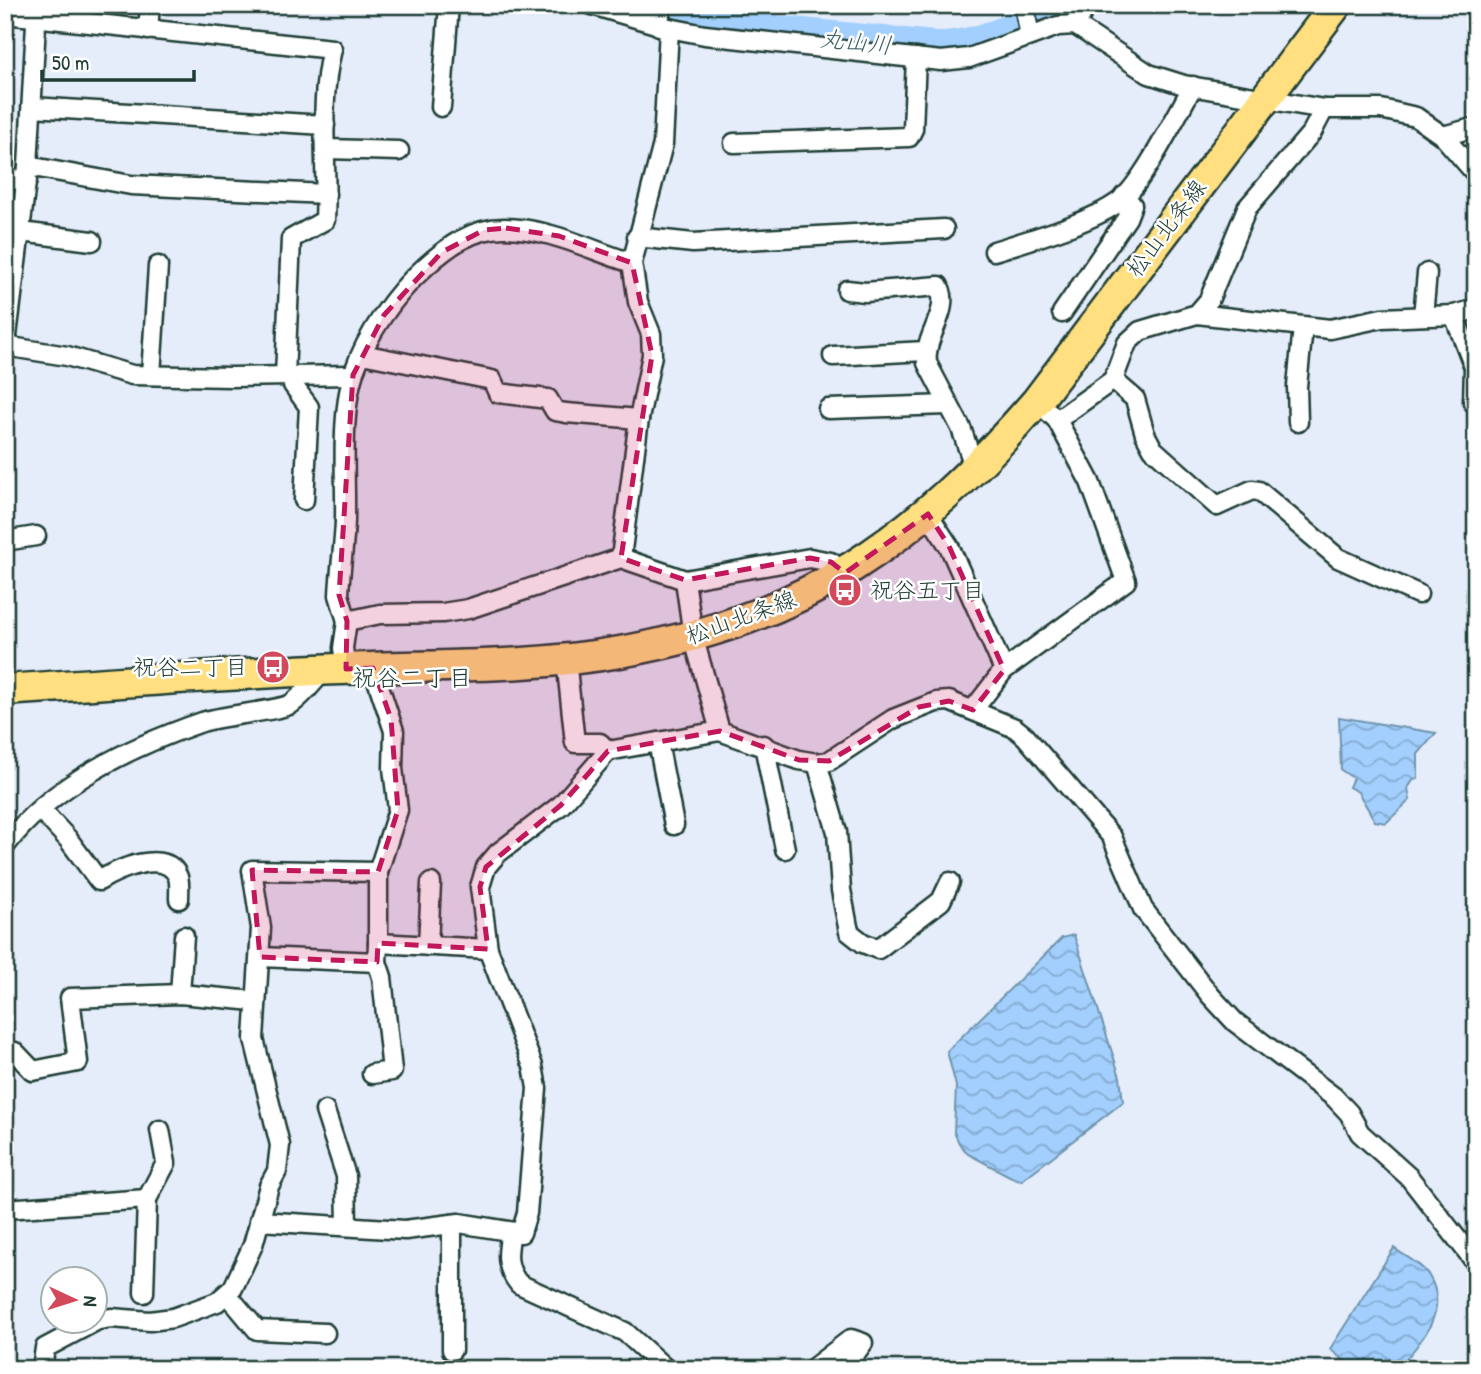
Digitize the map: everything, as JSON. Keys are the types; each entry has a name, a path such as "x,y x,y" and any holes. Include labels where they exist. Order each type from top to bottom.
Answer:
{"main road":[{"name":"松山北条線","path":"5,690 566,659 620,652 693,636 756,616 845,573 928,514 975,469 1047,410 1263,99 1336,5"}],"street":[{"path":"148,30 150,5"},
{"path":"441,107 449,5"},
{"path":"592,5 662,26 941,61 969,58 1058,26 1074,25 1149,74 1193,86 1324,109 1400,111 1416,117 1443,136 1476,174"},
{"path":"621,558 639,419 652,355 651,334 638,302 632,263 663,144 661,5"},
{"path":"1024,5 1030,36"},
{"path":"1074,25 1087,5"},
{"path":"5,352 27,174 35,11"},
{"path":"5,14 35,11 148,30 332,48 326,73 325,220 291,239 288,376 309,407 304,500"},
{"path":"734,143 909,137 913,129 916,58"},
{"path":"994,251 1100,212 1124,196 1158,149 1193,86"},
{"path":"32,107 325,125"},
{"path":"1198,314 1209,300 1247,208 1312,132 1324,109"},
{"path":"1443,136 1476,127"},
{"path":"326,149 399,151"},
{"path":"5,178 27,174 131,185 326,194"},
{"path":"1062,313 1127,218 1132,205 1124,196"},
{"path":"372,1074 392,1071 382,976 377,962 378,872 398,810 393,768 394,732 348,669 343,648 347,621 339,595 346,429 353,375 384,315 415,276 442,252 484,230 506,228 559,236 632,263"},
{"path":"637,237 694,243 944,229"},
{"path":"21,232 92,241"},
{"path":"151,375 158,266"},
{"path":"1423,316 1427,273"},
{"path":"847,290 866,292 939,286 943,295 942,307 925,351 927,363 961,428 975,469"},
{"path":"973,710 1004,670 1126,581 1090,482 1047,410 1113,380 1128,343 1140,331 1198,314 1330,329 1382,318 1454,315 1476,309"},
{"path":"1454,315 1471,343 1474,367 1473,402 1476,404"},
{"path":"1298,422 1297,386 1303,327"},
{"path":"6,346 67,356 132,375 353,375"},
{"path":"833,356 925,351"},
{"path":"362,354 492,380 498,393 548,399 555,411 566,414 639,419"},
{"path":"1113,380 1135,399 1145,434 1153,449 1217,506 1251,489 1259,491 1338,558 1418,594"},
{"path":"828,410 948,405"},
{"path":"928,514 949,546 1004,670"},
{"path":"5,541 36,536"},
{"path":"347,621 380,614 443,613 468,609 621,558 685,580 810,558 831,562 845,573"},
{"path":"685,580 693,636 720,731"},
{"path":"566,659 575,744 600,743 608,751"},
{"path":"5,846 41,810 86,773 223,715 289,705 348,669"},
{"path":"259,1221 405,1230 452,1224 480,1224 521,1233 525,1227 537,1088 533,1066 488,949 480,887 485,867 498,853 561,805 608,751 720,731 799,760 817,763 829,761 893,719 936,702 949,701 1015,728 1025,736 1107,830 1153,924 1210,995 1235,1022 1334,1097 1349,1113 1360,1133 1409,1177 1476,1263"},
{"path":"657,742 674,825"},
{"path":"764,745 785,849"},
{"path":"817,763 836,832 841,890 849,932 863,943 878,949 941,901 950,881"},
{"path":"41,810 68,839 99,881 128,865 161,863 172,867 178,877 179,899"},
{"path":"108,1319 150,1321 173,1318 217,1302 227,1294 244,1267 269,1186 277,1171 281,1145 254,1039 254,1001 261,928 252,870 378,872"},
{"path":"428,946 431,883"},
{"path":"180,994 184,936"},
{"path":"378,943 488,949"},
{"path":"260,957 377,962"},
{"path":"5,1049 15,1052 33,1071 78,1062 71,998 180,994 254,1001"},
{"path":"325,1111 346,1176 347,1226"},
{"path":"144,1293 148,1199 166,1163 160,1130"},
{"path":"5,1209 148,1199"},
{"path":"452,1224 452,1350"},
{"path":"511,1232 507,1261 519,1284 625,1332 666,1369"},
{"path":"227,1294 257,1330 326,1333"},
{"path":"41,1369 45,1348 67,1336"},
{"path":"812,1369 851,1339 863,1343 844,1369"}],"highlighted area":[{"path":"506,228 559,236 632,263 652,355 621,558 685,580 810,558 831,562 845,573 928,514 949,546 1004,670 973,710 949,701 919,707 829,761 799,760 720,731 608,751 561,805 486,867 480,887 488,949 378,943 377,962 260,957 252,870 378,872 398,810 391,719 373,668 346,669 347,621 339,595 353,375 384,315 442,252 484,230"}],"water":[{"path":"1339,717 1436,733 1418,754 1418,778 1414,779 1408,788 1410,800 1386,823 1375,821 1358,792 1349,787 1353,778 1341,770"},
{"path":"1074,935 1120,1077 1123,1102 1021,1181 968,1154 959,1143 954,1132 956,1086 947,1051 1062,938"},
{"path":"1394,1248 1418,1264 1429,1276 1435,1289 1434,1314 1423,1338 1398,1369 1354,1369 1330,1349"}],"waterway":[{"name":"丸山川","path":"636,5 739,30 939,50 990,40 1069,5"}],"place":[{"name":"祝谷五丁目","path":"845,590"},
{"name":"祝谷二丁目","path":"273,667"}],"district":[{"name":"祝谷二丁目","path":"412,678"}]}
